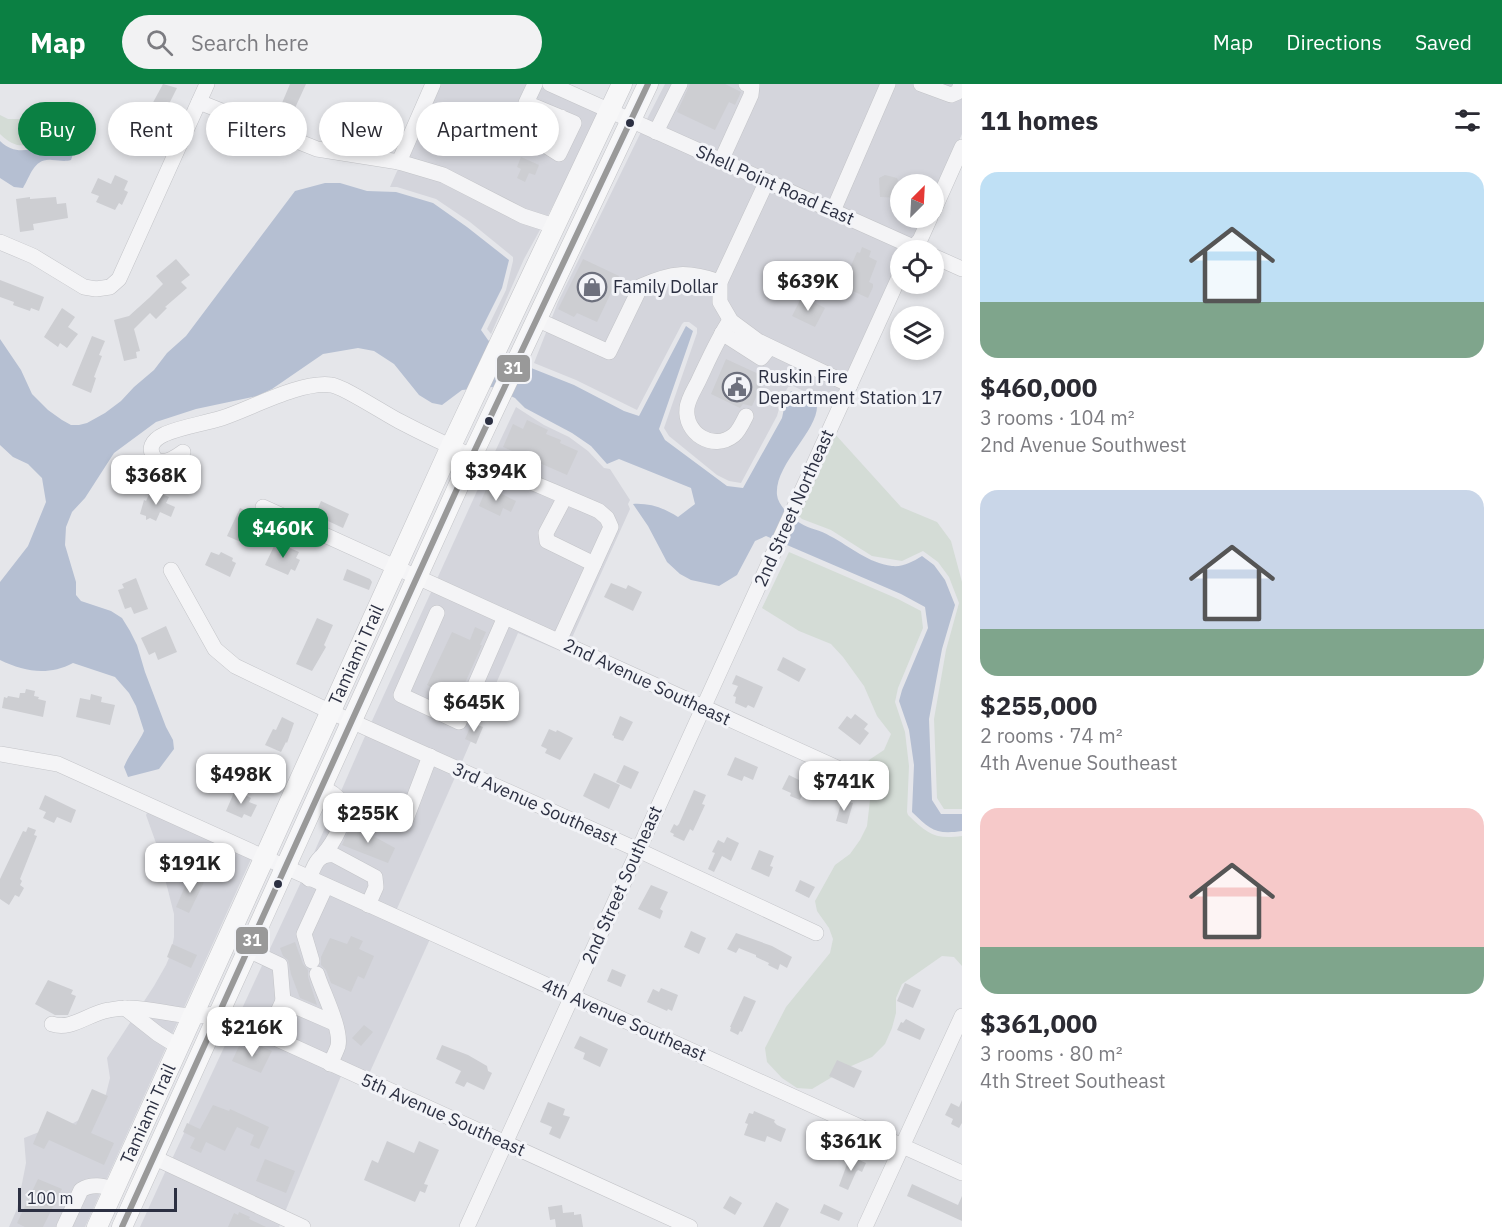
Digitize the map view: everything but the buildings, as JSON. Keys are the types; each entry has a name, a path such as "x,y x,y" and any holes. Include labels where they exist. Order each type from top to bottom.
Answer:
{"main road":[{"name":"Tamiami Trail","path":"98,1227 451,446 622,84"},
{"name":"Tamiami Trail","path":"122,1227 472,456 648,84"},
{"path":"144,1125 148,1153 155,1158"}],"street":[{"path":"0,242 33,256 84,287 96,290 110,287 119,279 207,84"},
{"path":"399,162 433,84"},
{"path":"535,84 526,103 561,117"},
{"name":"Shell Point Road East","path":"550,84 896,240"},
{"path":"656,132 680,84"},
{"path":"721,161 752,95 752,87 746,84"},
{"path":"833,211 888,84"},
{"path":"921,84 951,95 958,92 961,84"},
{"path":"199,102 316,149 399,162 443,175 523,216 554,226"},
{"path":"944,187 962,147"},
{"path":"746,416 735,435 723,441 702,439 693,432 686,418 687,405 726,327 720,302 720,282 767,181"},
{"path":"944,261 962,269"},
{"path":"537,319 609,352 640,286 664,276 698,275 720,282"},
{"name":"2nd Street Northeast","path":"703,707 891,294"},
{"path":"726,327 850,385"},
{"path":"183,452 164,462 157,461 150,452 150,448 155,440 177,429 221,418 311,386 333,385 399,422 599,511 611,527 559,641"},
{"path":"565,496 546,533 547,541 594,564"},
{"name":"2nd Avenue Southeast","path":"263,507 877,786"},
{"name":"3rd Avenue Southeast","path":"171,570 215,649 236,666 331,712 816,933"},
{"path":"437,613 401,695 459,722 504,617"},
{"name":"2nd Street Southeast","path":"467,1227 703,707"},
{"path":"0,769 4,754"},
{"name":"4th Avenue Southeast","path":"4,754 57,764 962,1173"},
{"path":"406,819 430,756"},
{"path":"309,879 316,863 337,833 342,818 343,808 337,797 322,787"},
{"path":"323,855 334,855 375,877 376,887 368,905"},
{"path":"326,886 304,934 324,997 331,1006 338,1044 330,1064"},
{"path":"248,950 280,965 283,1001 267,1035"},
{"path":"283,1001 334,1023"},
{"path":"125,1008 179,1047"},
{"path":"52,1024 65,1027 92,1014 125,1008 150,1008 193,1016 220,1013"},
{"name":"5th Avenue Southeast","path":"220,1013 690,1227"},
{"path":"865,1227 962,1016"},
{"path":"155,1158 294,1225"},
{"path":"64,1227 81,1190 87,1186 99,1185 115,1189"},
{"path":"651,1227 658,1213"}],"shaded area":[{"path":"441,84 535,84 600,114 547,217 525,211 407,158 416,138 416,156 559,156 559,102 433,102"},
{"path":"665,84 882,84 831,203 646,121"},
{"path":"894,84 962,84 962,134 944,174 890,174 890,228 919,228 912,240 841,208"},
{"path":"0,115 8,119 18,119 18,145 0,134"},
{"path":"641,132 760,185 712,300 714,308 842,389 837,399 822,406 821,400 793,386 788,387 777,416 741,483 729,481 717,475 669,436 664,428 697,333 697,328 689,322 682,324 637,410 576,380 534,363 558,302"},
{"path":"398,169 441,181 541,228 524,259 491,334 487,329 506,290 513,257 470,222 436,199 390,187"},
{"path":"770,189 890,243 890,284 847,377 761,336 735,316 725,300 726,284"},
{"path":"516,407 544,425 569,437 588,451 604,468 610,469 630,500 628,504 630,509 571,640 566,638 616,530 492,458"},
{"path":"834,433 901,507 937,522 951,541 962,582 962,809 944,809 937,798 934,719 946,650 959,603 949,577 938,562 923,551 902,561 872,556 831,530 802,519 797,514"},
{"path":"487,469 595,516 605,528 556,633 437,579"},
{"path":"789,552 921,611 923,628 898,688 895,702 905,732 909,766 907,812 932,834 944,837 962,836 962,966 954,957 942,956 902,984 896,998 896,1013 892,1028 885,1044 872,1057 849,1067 812,1089 797,1088 782,1078 767,1062 765,1048 786,1007 830,953 833,939 829,928 817,911 815,901 835,865 850,854 867,826 870,800 858,785 879,794 884,783 860,772 869,760 884,750 891,734 877,716 864,686 831,644 799,631 762,608"},
{"path":"432,590 566,652 518,633 461,764 371,723"},
{"path":"366,734 456,775 396,911 306,871"},
{"path":"148,811 251,859 85,1227 9,1227 17,1209 26,1163 24,1138 54,1126 70,1125 98,1109 106,1094 110,1078 107,1058 154,986 171,953 174,914 156,843 146,815"},
{"path":"301,882 430,939 369,1074 239,1015"},
{"path":"234,1026 341,1076 285,1212 172,1159"},
{"path":"166,1170 281,1223 279,1227 140,1227"}],"water":[{"path":"0,141 18,150 18,156 72,156 71,160 41,162 34,168 23,188 14,187 0,178"},
{"path":"325,183 340,183 367,191 396,192 433,203 467,227 509,260 502,288 481,330 488,340 511,360 574,385 624,411 639,416 686,326 693,331 659,429 665,440 727,486 743,488 782,418 786,399 791,391 817,404 811,425 782,472 778,483 778,499 796,521 826,534 867,558 883,564 900,566 922,556 934,565 945,580 955,605 942,649 929,719 932,800 941,814 962,814 962,831 939,831 924,823 912,812 914,765 909,730 899,701 928,628 925,607 901,594 766,536 755,541 737,575 719,586 691,580 667,562 648,526 633,504 657,507 678,517 695,504 691,488 619,459 607,464 591,446 572,433 525,408 515,398 492,387 462,390 442,405 432,403 419,395 394,364 374,351 358,348 323,354 272,389 257,396 196,409 156,422 114,453 85,498 72,512 66,527 65,545 76,582 76,595 81,601 111,611 122,618 137,645 145,672 173,740 174,749 159,769 128,777 124,767 144,731 136,706 129,693 115,677 73,663 55,670 36,671 0,660 0,582 28,546 46,502 42,478 28,464 13,457 0,445 0,339 21,370 32,394 48,410 71,425 87,423 121,401 186,336 295,191"}],"transit line":[{"name":"31","path":"122,1227 472,456 648,84"}],"place":[{"name":"Family Dollar","path":"592,287"},
{"name":"Ruskin Fire Department Station 17","path":"737,387"}]}
